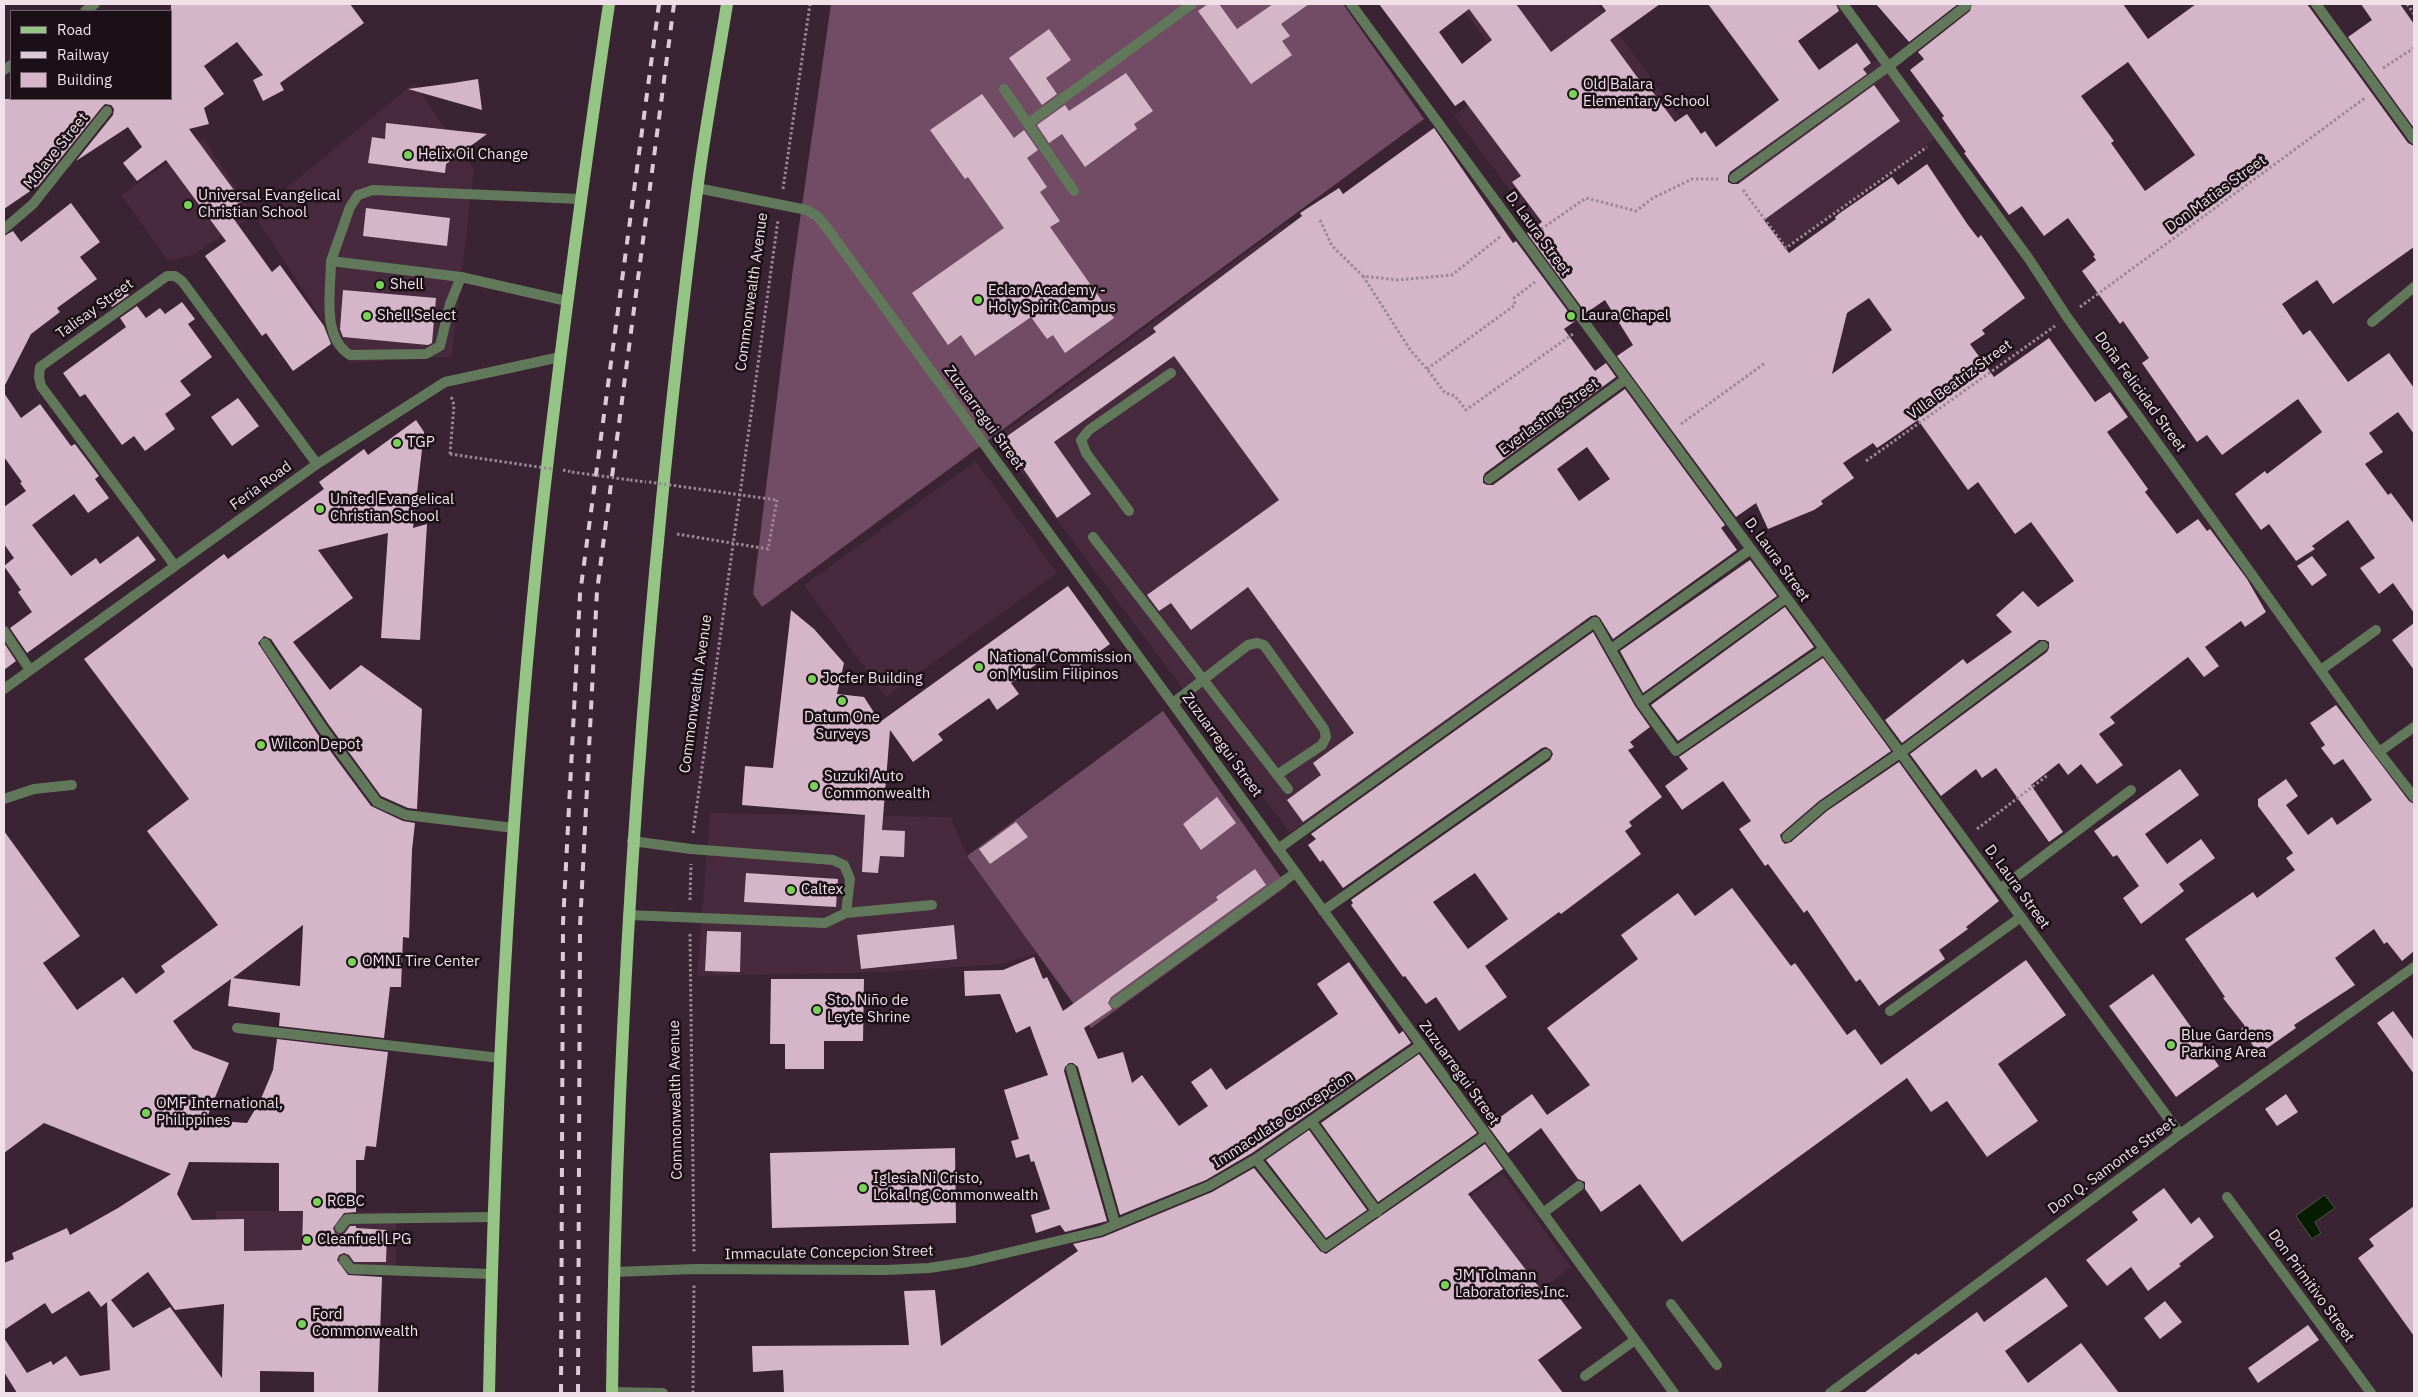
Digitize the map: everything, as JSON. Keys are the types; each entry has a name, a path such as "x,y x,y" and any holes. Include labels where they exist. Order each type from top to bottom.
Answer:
{"main road":[{"path":"489,1393 491,1274 500,1058 514,828 530,641 560,357 580,199 609,4"},
{"path":"612,1392 617,1146 632,841 658,531 697,188 727,4"}],"street":[{"path":"1028,123 1192,4"},
{"name":"D. Laura Street","path":"1351,4 2180,1134"},
{"name":"Doña Felicidad Street","path":"1843,4 2029,258 2068,317 2379,752 2414,797"},
{"path":"2316,4 2414,139"},
{"path":"1734,178 1888,66 1966,6"},
{"path":"1004,89 1074,191"},
{"name":"Molave Street","path":"4,229 33,204 107,111"},
{"name":"Zuzuarregui Street","path":"697,188 807,210 818,217 828,228 1674,1393"},
{"path":"461,277 450,304 440,346 434,351 426,354 350,355 338,344 331,327 331,261 350,207 358,195 373,190 580,199"},
{"path":"331,261 461,277 567,301"},
{"name":"Talisay Street","path":"175,566 41,386 39,377 40,367 167,276 175,276 182,281 317,464"},
{"path":"2372,322 2414,287"},
{"name":"Feria Road","path":"4,689 317,464 445,382 560,357"},
{"path":"1129,511 1086,453 1081,440 1089,430 1171,373"},
{"name":"Everlasting Street","path":"1489,480 1626,378"},
{"path":"1092,537 1288,789"},
{"path":"1611,649 1750,549"},
{"path":"1641,704 1786,598"},
{"path":"1278,849 1595,622 1641,704 1676,752 1824,649"},
{"path":"2321,670 2376,630"},
{"path":"4,631 30,670"},
{"path":"265,643 323,729 376,802 406,815 514,828"},
{"path":"1173,703 1204,681 1248,645 1257,643 1264,645 1324,729 1326,737 1322,745 1277,775"},
{"path":"1787,837 1823,806 1900,753 2043,646"},
{"path":"2379,752 2414,727"},
{"path":"1323,911 1546,754"},
{"path":"4,799 34,789 72,785"},
{"path":"2000,889 2131,790"},
{"path":"632,841 691,849 833,860 844,865 850,879 846,913"},
{"path":"1114,1004 1295,873"},
{"path":"628,915 690,916 825,923 846,913 932,905"},
{"path":"1890,1011 2021,917"},
{"name":"Don Q. Samonte Street","path":"1830,1393 2180,1134 2414,967"},
{"path":"237,1028 500,1058"},
{"name":"Immaculate Concepcion","path":"1100,1231 1209,1186 1256,1159 1421,1045"},
{"path":"1071,1069 1116,1223"},
{"path":"1311,1120 1377,1212"},
{"path":"1256,1159 1325,1247 1486,1135"},
{"path":"1542,1213 1579,1186"},
{"name":"Don Primitivo Street","path":"2227,1197 2371,1393"},
{"path":"340,1228 348,1219 493,1217"},
{"name":"Immaculate Concepcion Street","path":"614,1272 695,1269 885,1270 929,1268 968,1262 1100,1231"},
{"path":"344,1260 351,1269 491,1274"},
{"path":"1672,1304 1717,1365"},
{"path":"1585,1376 1635,1340"},
{"path":"612,1392 663,1393"}],"path":[{"name":"Commonwealth Avenue","path":"693,1393 695,1269 690,916 691,849 780,204 810,4"},
{"path":"2407,4 2414,14"},
{"path":"2370,78 2414,48"},
{"name":"Don Matias Street","path":"2068,317 2378,88"},
{"path":"1524,241 1586,198 1636,211 1653,198 1692,179 1734,178 1786,248 1940,137"},
{"path":"1320,220 1332,246 1363,276 1411,351 1445,393 1455,396 1466,410 1586,325"},
{"path":"1363,276 1398,280 1452,275 1514,226"},
{"path":"1427,369 1515,305 1514,298 1548,272"},
{"name":"Villa Beatriz Street","path":"1866,461 2068,317"},
{"path":"1686,420 1765,363"},
{"path":"454,405 450,454 552,469"},
{"path":"572,472 777,500 768,550 658,531"},
{"path":"1964,840 2048,775"}],"shaded area":[{"path":"831,4 1343,4 1424,119 762,607 753,594 793,268"},
{"name":"Old Balara Elementary School","path":"1459,4 1597,4 1679,116 1535,223 1454,116 1510,73"},
{"path":"1878,59 1937,137 1786,247 1731,170"},
{"name":"Shell","path":"414,83 474,169 452,356 350,363 254,215"},
{"name":"Universal Evangelical Christian School","path":"203,138 254,215 195,254 168,261 121,195"},
{"path":"1288,222 1583,628 1290,833 996,438"},
{"path":"976,461 1057,573 886,697 804,585"},
{"path":"1163,711 1287,886 1091,1028 967,856"},
{"path":"710,813 951,817 967,856 1038,953 1002,964 887,972 697,976"},
{"name":"JM Tolmann Laboratories Inc.","path":"1503,1173 1571,1267 1400,1393 1386,1393 1317,1303"},
{"path":"2325,1195 2335,1208 2315,1222 2321,1233 2312,1239 2296,1216"},
{"name":"Cleanfuel LPG","path":"216,1211 397,1212 396,1269 219,1270"}],"building":[{"path":"171,4 350,4 364,23 280,83 284,90 263,101 253,80 263,75 237,42 204,66 224,94 204,108 209,124 189,129 242,201 228,211 272,272 280,265 324,326 331,344 293,371 266,333 262,336 205,256 226,241 166,160 137,181 123,163 142,147 128,127 76,161 113,115 114,109 111,105 105,104 102,107 39,185 4,209 4,99 172,100"},
{"path":"1208,4 1219,4 1237,29 1273,4 1309,4 1281,24 1290,36 1282,41 1292,55 1251,84 1198,11"},
{"path":"1379,4 1516,4 1551,52 1606,11 1601,4 1660,4 1610,40 1643,85 1646,83 1675,122 1687,114 1701,134 1705,131 1716,147 1779,100 1708,4 1836,4 1839,11 1798,41 1819,70 1857,43 1871,63 1863,69 1867,74 1730,172 1728,182 1738,184 1874,85 1900,121 1764,220 1789,253 1836,219 1835,217 1840,213 1892,177 1898,185 1927,164 1968,225 1978,238 1981,235 2025,298 1982,330 1985,334 1970,344 1994,377 2049,338 2095,402 2110,392 2128,417 2107,432 2148,489 2145,492 2177,534 2198,519 2207,531 2210,529 2247,579 2266,612 2245,627 2241,621 2205,647 2219,666 2204,677 2188,657 2110,717 2115,723 2099,734 2123,765 2097,784 2081,764 2068,775 2059,763 2031,785 2063,832 2049,842 1996,768 1982,778 1976,769 1941,796 1910,754 2047,652 2049,642 2039,640 1902,743 1885,720 1963,659 1967,664 2012,632 1996,615 2023,591 2038,607 2074,581 2031,522 2015,534 1978,482 1968,490 1918,420 1877,448 1873,443 1843,463 1854,478 1821,501 1823,504 1814,510 1768,529 1756,503 1736,517 1617,356 1633,345 1605,300 1586,313 1527,233 1542,222 1512,182 1521,176 1464,100 1455,106","holes":["1469,9 1492,40 1462,64 1439,32","1869,298 1892,330 1832,374 1847,313"]},
{"path":"1876,4 1958,4 1909,42"},
{"path":"1972,4 2123,4 2148,39 2196,4 2307,4 2408,143 2414,146 2414,247 2333,304 2317,280 2282,304 2303,335 2310,330 2348,382 2389,353 2414,388 2414,434 2398,412 2369,433 2383,452 2365,464 2388,495 2391,493 2414,524 2414,613 2393,583 2379,594 2360,568 2375,558 2348,520 2312,546 2315,549 2296,561 2269,524 2261,530 2235,494 2265,471 2267,474 2322,432 2298,399 2222,455 2207,435 2197,442 2142,363 2149,358 2123,321 2120,324 2082,271 2096,260 2093,256 2095,255 2068,218 2044,236 2022,206 2009,215 1964,153 1966,152 1942,118 1944,116 1910,70 1924,59 1918,52 1970,11","holes":["2128,62 2195,155 2145,191 2111,143 2114,141 2081,96"]},
{"path":"2361,4 2400,4 2414,24 2414,128 2348,37 2372,20"},
{"path":"1049,29 1071,60 1046,78 1057,94 1042,105 1009,58"},
{"path":"1126,73 1153,111 1134,124 1137,129 1085,167 1062,134 1049,143 1037,125 1065,105 1069,111"},
{"path":"478,79 482,110 408,89 453,83"},
{"path":"982,94 1014,138 1024,130 1038,150 1027,158 1047,187 1040,192 1060,221 1050,227 1114,318 1065,353 1053,335 1047,339 1031,317 975,356 961,335 948,345 912,293 1004,228 968,177 965,179 930,130"},
{"name":"Helix Oil Change","path":"386,123 487,134 446,164 445,173 368,163 372,137 385,139"},
{"path":"1434,128 1513,243 1516,241 1575,321 1564,329 1595,371 1606,363 1616,377 1485,473 1483,483 1493,485 1625,389 1725,525 1721,528 1737,550 1613,639 1600,618 1596,615 1591,616 1303,822 1287,800 1321,775 1313,763 1354,733 1248,587 1191,630 1171,603 1159,611 1147,595 1279,500 1174,356 1054,442 1091,494 1057,518 1003,439 1156,332 1153,328 1302,216 1300,213 1339,188 1343,194","holes":["1587,447 1610,479 1579,501 1557,469"]},
{"path":"71,203 100,242 80,257 97,279 57,308 60,312 31,334 4,387 4,236 13,231 21,242"},
{"path":"366,208 450,218 447,246 363,236"},
{"path":"121,284 129,295 112,307 104,296"},
{"path":"343,290 436,298 432,343 428,345 343,337 340,329"},
{"path":"182,302 195,319 188,324 212,357 180,381 191,395 165,414 175,429 145,451 134,436 122,445 85,394 80,397 63,373 126,327 120,318 137,306 146,318 160,308 165,314"},
{"path":"4,393 21,418 40,404 71,446 75,444 99,476 95,479 109,498 88,513 74,494 32,525 71,576 96,558 100,564 138,536 156,560 27,653 10,628 32,612 18,592 21,590 4,566 14,558 4,544 4,507 26,491 20,483 22,482 4,457"},
{"path":"238,398 259,426 232,446 211,417"},
{"path":"416,420 424,432 413,528 427,524 420,640 381,638 388,533 318,550 353,598 293,642 330,690 361,665 422,709 417,809 408,808 381,796 329,725 271,639 264,636 258,643 317,733 371,806 403,821 415,823 412,850 409,938 403,937 401,987 390,987 384,1038 279,1026 280,1013 228,1006 231,979 173,1021 193,1049 229,1063 206,1120 247,1123 260,1101 273,1070 277,1039 388,1052 376,1147 366,1146 364,1160 356,1160 356,1212 344,1213 333,1228 335,1233 340,1235 345,1233 350,1226 387,1230 386,1262 354,1262 349,1255 344,1253 339,1255 337,1260 348,1275 382,1277 378,1393 314,1393 314,1372 260,1371 260,1393 17,1393 4,1372 4,1338 27,1373 51,1361 53,1365 66,1356 80,1376 110,1370 107,1302 101,1307 89,1291 52,1314 45,1303 4,1330 4,1263 14,1259 12,1253 67,1228 70,1235 118,1208 171,1174 44,1123 4,1153 4,831 80,936 43,963 77,1010 123,977 136,994 165,972 161,966 218,925 147,831 189,799 84,659 224,554 228,559 324,489 319,482 364,449 368,455","holes":["303,925 300,986 233,978","189,1162 279,1163 279,1211 303,1211 302,1250 244,1251 244,1219 192,1220 177,1194","148,1272 175,1310 224,1304 222,1378 170,1307 133,1328 111,1300"]},
{"path":"2312,556 2327,575 2312,586 2297,566"},
{"path":"1750,560 1777,596 1643,693 1620,651"},
{"path":"1068,586 1110,644 1074,670 1058,648 1011,683 1019,694 997,710 989,698 938,734 943,740 913,762 890,730 882,830 905,831 904,857 880,856 878,873 862,872 865,815 742,805 745,766 773,768 791,610 814,629 844,663 837,694 864,697 880,722"},
{"path":"1785,607 1814,647 1678,741 1651,705"},
{"path":"2414,623 2414,670 2392,640"},
{"path":"1593,632 1635,706 1650,727 1630,742 1634,747 1628,750 1662,797 1629,822 1632,826 1625,831 1641,854 1561,914 1559,912 1485,966 1507,997 1459,1031 1436,997 1426,1004 1405,976 1403,977 1351,905 1353,903 1351,900 1550,760 1553,754 1551,750 1546,747 1542,748 1343,888 1323,860 1320,862 1308,845 1316,839 1311,834","holes":["1475,873 1508,919 1468,949 1433,902"]},
{"path":"4,643 16,661 4,670"},
{"path":"1823,658 1891,751 1819,801 1780,835 1782,841 1785,844 1791,842 1827,811 1899,762 1999,901 1966,927 1968,929 1939,950 1945,959 1879,1006 1860,979 1856,982 1807,910 1804,913 1768,864 1765,866 1739,829 1751,821 1723,781 1682,810 1665,786 1688,769 1679,757"},
{"path":"2336,705 2409,801 2414,804 2414,951 2402,961 2387,942 2384,944 2374,929 2335,958 2355,985 2294,1025 2296,1028 2259,1054 2241,1029 2245,1026 2223,998 2225,997 2185,939 2253,892 2257,898 2295,870 2286,858 2293,853 2258,806 2258,799 2286,779 2298,796 2286,805 2308,835 2332,817 2337,825 2372,800 2343,759 2334,765 2321,748 2325,745 2310,723"},
{"path":"2180,769 2199,795 2145,834 2167,864 2201,839 2215,858 2179,884 2184,891 2141,924 2123,898 2139,886 2117,855 2113,857 2094,831"},
{"path":"1217,797 1236,823 1201,850 1183,824"},
{"path":"1016,822 1028,837 990,864 979,849"},
{"path":"1255,869 1266,885 1111,997 1108,1003 1112,1009 1084,1028 1098,1059 1123,1052 1132,1083 1142,1075 1179,1126 1208,1106 1191,1082 1211,1068 1226,1090 1338,1014 1317,984 1349,962 1399,1034 1403,1031 1411,1043 1252,1153 1206,1180 1120,1215 1078,1067 1073,1063 1069,1063 1064,1071 1107,1221 1065,1232 1060,1225 1036,1233 1031,1215 1050,1209 1034,1161 1031,1162 1029,1154 1016,1158 1011,1141 1019,1139 1004,1090 1048,1075 1030,1026 1016,1033 1000,994 965,996 964,971 1003,970 1034,957 1043,979 1047,977 1063,1011 1218,900 1216,897"},
{"name":"Caltex","path":"746,873 838,879 836,907 744,902"},
{"path":"1732,888 1791,966 1795,963 1847,1035 1855,1029 1881,1065 2026,960 2066,1015 1998,1064 2038,1121 1987,1157 1947,1101 1931,1112 1907,1078 1682,1242 1640,1184 1601,1212 1585,1189 1585,1182 1578,1179 1541,1128 1508,1153 1488,1126 1532,1094 1547,1115 1590,1085 1547,1028 1638,959 1621,935 1678,893 1695,916"},
{"path":"954,925 957,959 861,969 857,935"},
{"path":"707,931 741,932 740,972 705,971"},
{"path":"2153,974 2219,1066 2176,1097 2109,1006"},
{"name":"Sto. Niño de Leyte Shrine","path":"771,979 864,979 863,1041 824,1041 824,1069 785,1069 785,1044 770,1044"},
{"path":"2393,1011 2414,1040 2414,1074 2377,1023"},
{"path":"1419,1054 1477,1133 1378,1202 1321,1123"},
{"path":"2286,1094 2298,1112 2277,1126 2265,1109"},
{"path":"1309,1130 1367,1210 1326,1238 1266,1160"},
{"path":"1485,1144 1503,1169 1468,1194 1542,1291 1550,1285 1582,1328 1538,1360 1563,1393 784,1393 783,1370 753,1372 752,1346 909,1345 904,1291 935,1290 941,1346 1078,1251 1073,1244 1103,1237 1212,1192 1254,1168 1320,1251 1326,1254"},
{"name":"Iglesia Ni Cristo, Lokal ng Commonwealth","path":"955,1148 956,1223 772,1228 770,1153"},
{"path":"2164,1188 2191,1224 2199,1217 2214,1237 2179,1264 2181,1266 2148,1291 2131,1267 2107,1286 2086,1260 2138,1220 2132,1212"},
{"path":"2414,1206 2414,1336 2358,1258 2374,1246 2369,1239"},
{"path":"2046,1277 2068,1306 2005,1351 2028,1383 2081,1343 2119,1393 1864,1393 1916,1353 1918,1355 1977,1312 1984,1322"},
{"path":"2165,1301 2182,1322 2160,1339 2144,1318"},
{"path":"2308,1325 2319,1340 2258,1383 2248,1368"}],"railway":[{"path":"561,1393 563,923 580,594 659,4"},
{"path":"578,1393 580,926 597,591 674,4"}],"place":[{"name":"Old Balara Elementary School","path":"1573,94"},
{"name":"Helix Oil Change","path":"408,155"},
{"name":"Universal Evangelical Christian School","path":"188,205"},
{"name":"Shell","path":"380,285"},
{"name":"Eclaro Academy - Holy Spirit Campus","path":"978,300"},
{"name":"Shell Select","path":"367,316"},
{"name":"Laura Chapel","path":"1571,316"},
{"name":"TGP","path":"397,443"},
{"name":"United Evangelical Christian School","path":"320,509"},
{"name":"National Commission on Muslim Filipinos","path":"979,667"},
{"name":"Jocfer Building","path":"812,679"},
{"name":"Datum One Surveys","path":"842,701"},
{"name":"Wilcon Depot","path":"261,745"},
{"name":"Suzuki Auto Commonwealth","path":"814,786"},
{"name":"Caltex","path":"791,890"},
{"name":"OMNI Tire Center","path":"352,962"},
{"name":"Sto. Niño de Leyte Shrine","path":"817,1010"},
{"name":"Blue Gardens Parking Area","path":"2171,1045"},
{"name":"OMF International, Philippines","path":"146,1113"},
{"name":"Iglesia Ni Cristo, Lokal ng Commonwealth","path":"863,1188"},
{"name":"RCBC","path":"317,1202"},
{"name":"Cleanfuel LPG","path":"307,1240"},
{"name":"JM Tolmann Laboratories Inc.","path":"1445,1285"},
{"name":"Ford Commonwealth","path":"302,1324"}]}
